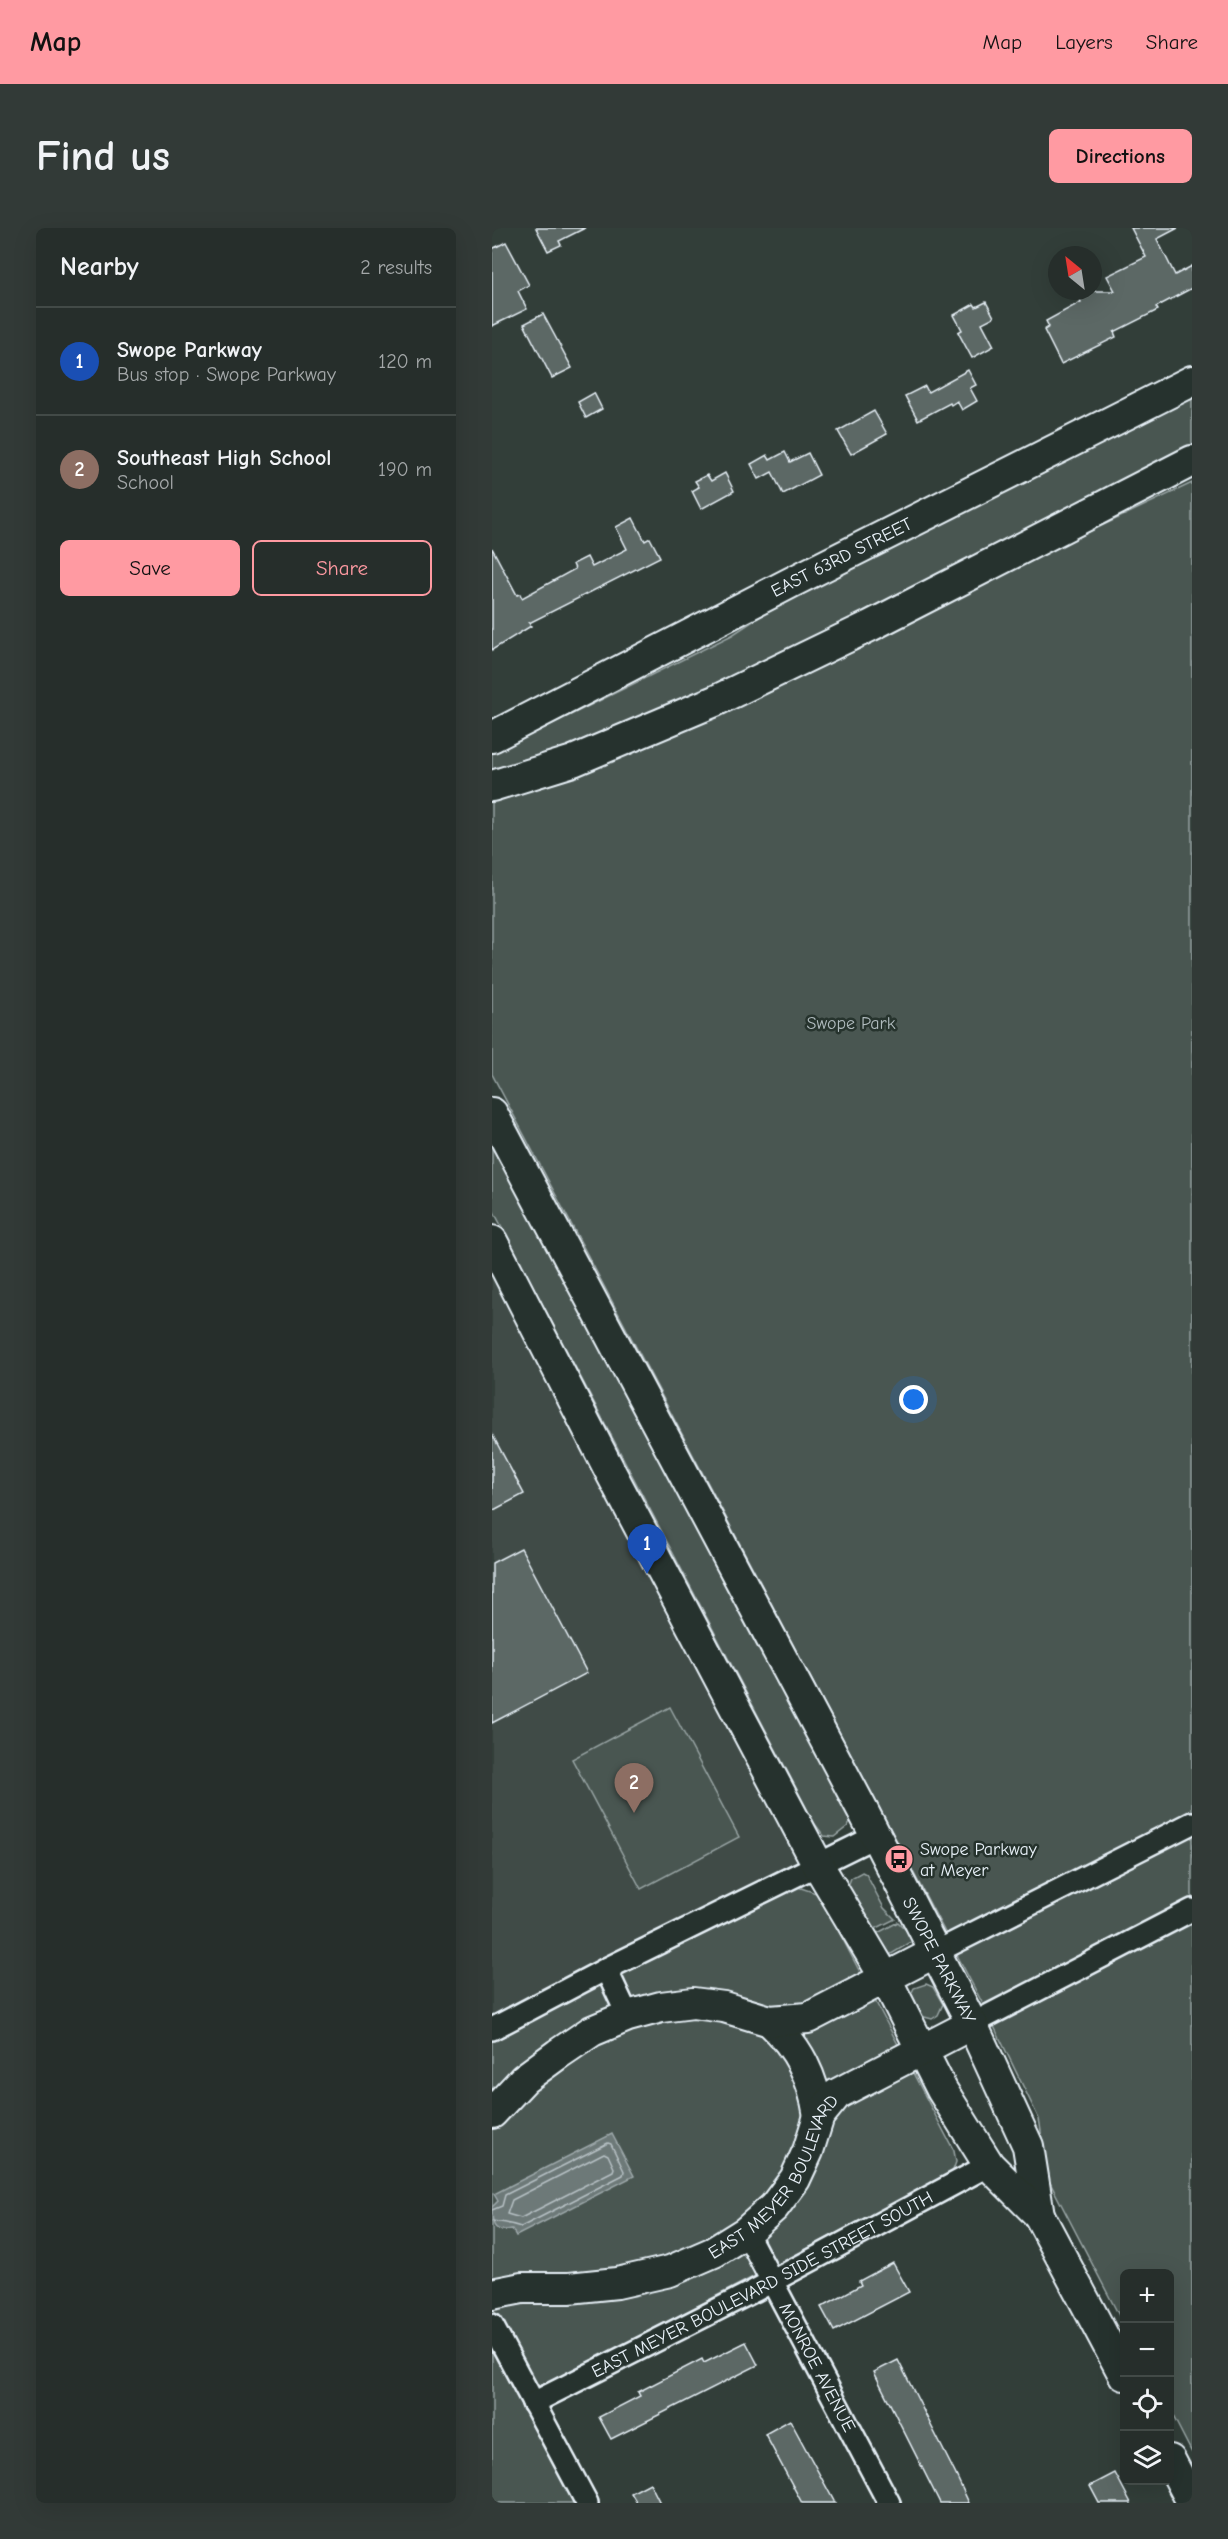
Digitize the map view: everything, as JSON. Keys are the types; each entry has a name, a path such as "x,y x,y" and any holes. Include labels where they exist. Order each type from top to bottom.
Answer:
{"main road":[{"name":"EAST 63RD STREET","path":"492,738 792,582 1192,381"},
{"path":"492,786 573,761 715,701 870,626 1192,461"},
{"name":"SWOPE PARKWAY","path":"492,1113 876,1836 972,2024 1028,2146 1039,2216"},
{"name":"SWOPE PARKWAY","path":"492,1241 610,1473 818,1865 886,1979 942,2090 989,2165 1039,2216 1120,2366"},
{"path":"492,2113 524,2079 558,2054 592,2031 628,2016 662,2007 693,2003 724,2007 770,2021 808,2018 936,1952"},
{"path":"770,2021 786,2036 797,2051 811,2078 819,2116"},
{"name":"EAST MEYER BOULEVARD","path":"492,2294 522,2288 569,2288 617,2283 670,2271 714,2252 746,2232 774,2207 795,2179 808,2151 819,2116 837,2094 972,2024"},
{"path":"1174,2468 1192,2502"}],"street":[{"path":"936,1952 1192,1823"},
{"path":"492,2029 606,1969 876,1836"},
{"name":"EAST MEYER BOULEVARD","path":"972,2024 1192,1911"},
{"path":"606,1969 628,2016"},
{"name":"EAST MEYER BOULEVARD SIDE STREET SOUTH","path":"533,2403 773,2281 989,2165"},
{"name":"MONROE AVENUE","path":"746,2232 889,2503"},
{"path":"492,2325 587,2503"}],"shaded area":[{"path":"492,1268 801,1860 492,2014"}],"green space":[{"path":"1192,392 1192,448 692,698 492,777 492,754 732,635 770,610"},
{"name":"Swope Park","path":"1192,483 1192,2453 1174,2418 1174,2269 1120,2269 1120,2317 1045,2173 1039,2119 986,2010 492,1074 492,798 718,708"},
{"path":"492,1136 848,1815 850,1821 848,1826 834,1837 824,1836 815,1824 492,1208"},
{"path":"670,1707 739,1837 641,1889 572,1759"},
{"path":"862,1872 866,1874 884,1908 895,1919 871,1931 848,1886 851,1878"},
{"path":"795,1886 819,1894 954,2151 956,2162 952,2173 542,2387 536,2385 492,2312 492,2033"},
{"path":"898,1922 909,1933 913,1941 888,1956 874,1935"},
{"path":"926,1984 933,1987 943,2004 938,2015 932,2019 921,2016 911,1994 914,1988"},
{"path":"492,2351 574,2503 492,2503"}],"water":[{"path":"612,2134 634,2176 516,2236 512,2229 500,2230 494,2226 492,2207 498,2201 494,2194"}],"building":[{"path":"536,228 585,228 559,241 561,245 548,251"},
{"path":"1131,228 1178,228 1157,239 1175,275 1192,266 1192,288 1156,307 1158,310 1114,332 1116,337 1061,364 1044,330 1049,327 1046,321 1081,302 1080,300 1102,300 1102,291 1115,291 1107,276 1146,257"},
{"path":"506,242 529,285 518,291 527,309 492,326 492,249"},
{"path":"986,302 994,317 982,323 994,346 972,358 958,332 962,330 954,315 974,304 976,307"},
{"path":"543,314 572,368 552,378 524,324"},
{"path":"968,370 976,385 970,388 977,401 962,410 957,401 951,405 950,403 918,420 905,396 925,386 928,392"},
{"path":"594,393 602,409 586,418 578,402"},
{"path":"874,411 887,434 851,454 838,431"},
{"path":"785,452 790,462 808,453 819,475 783,494 772,472 759,479 751,464 767,455 770,460"},
{"path":"725,473 734,491 701,509 692,491 699,487 695,481 707,475 711,481"},
{"path":"633,518 645,541 650,538 660,557 529,623 531,626 492,650 492,548 517,595 520,594 522,598 575,569 573,564 587,557 592,567 627,549 616,527"},
{"path":"492,1434 524,1494 492,1511"},
{"path":"521,1548 587,1673 492,1723 492,1563"},
{"path":"893,2263 909,2292 834,2331 821,2307 861,2285 859,2281"},
{"path":"746,2342 758,2365 611,2439 599,2417 640,2396 638,2392 702,2359 704,2363"},
{"path":"898,2360 969,2503 940,2503 874,2372"},
{"path":"790,2420 835,2503 802,2503 765,2434"},
{"path":"1115,2473 1131,2503 1099,2503 1090,2486"},
{"path":"650,2483 660,2503 637,2503 631,2493"}],"place":[{"name":"Swope Parkway","path":"647,1574"},
{"name":"Southeast High School","path":"634,1813"},
{"name":"Swope Parkway at Meyer","path":"899,1859"}]}
